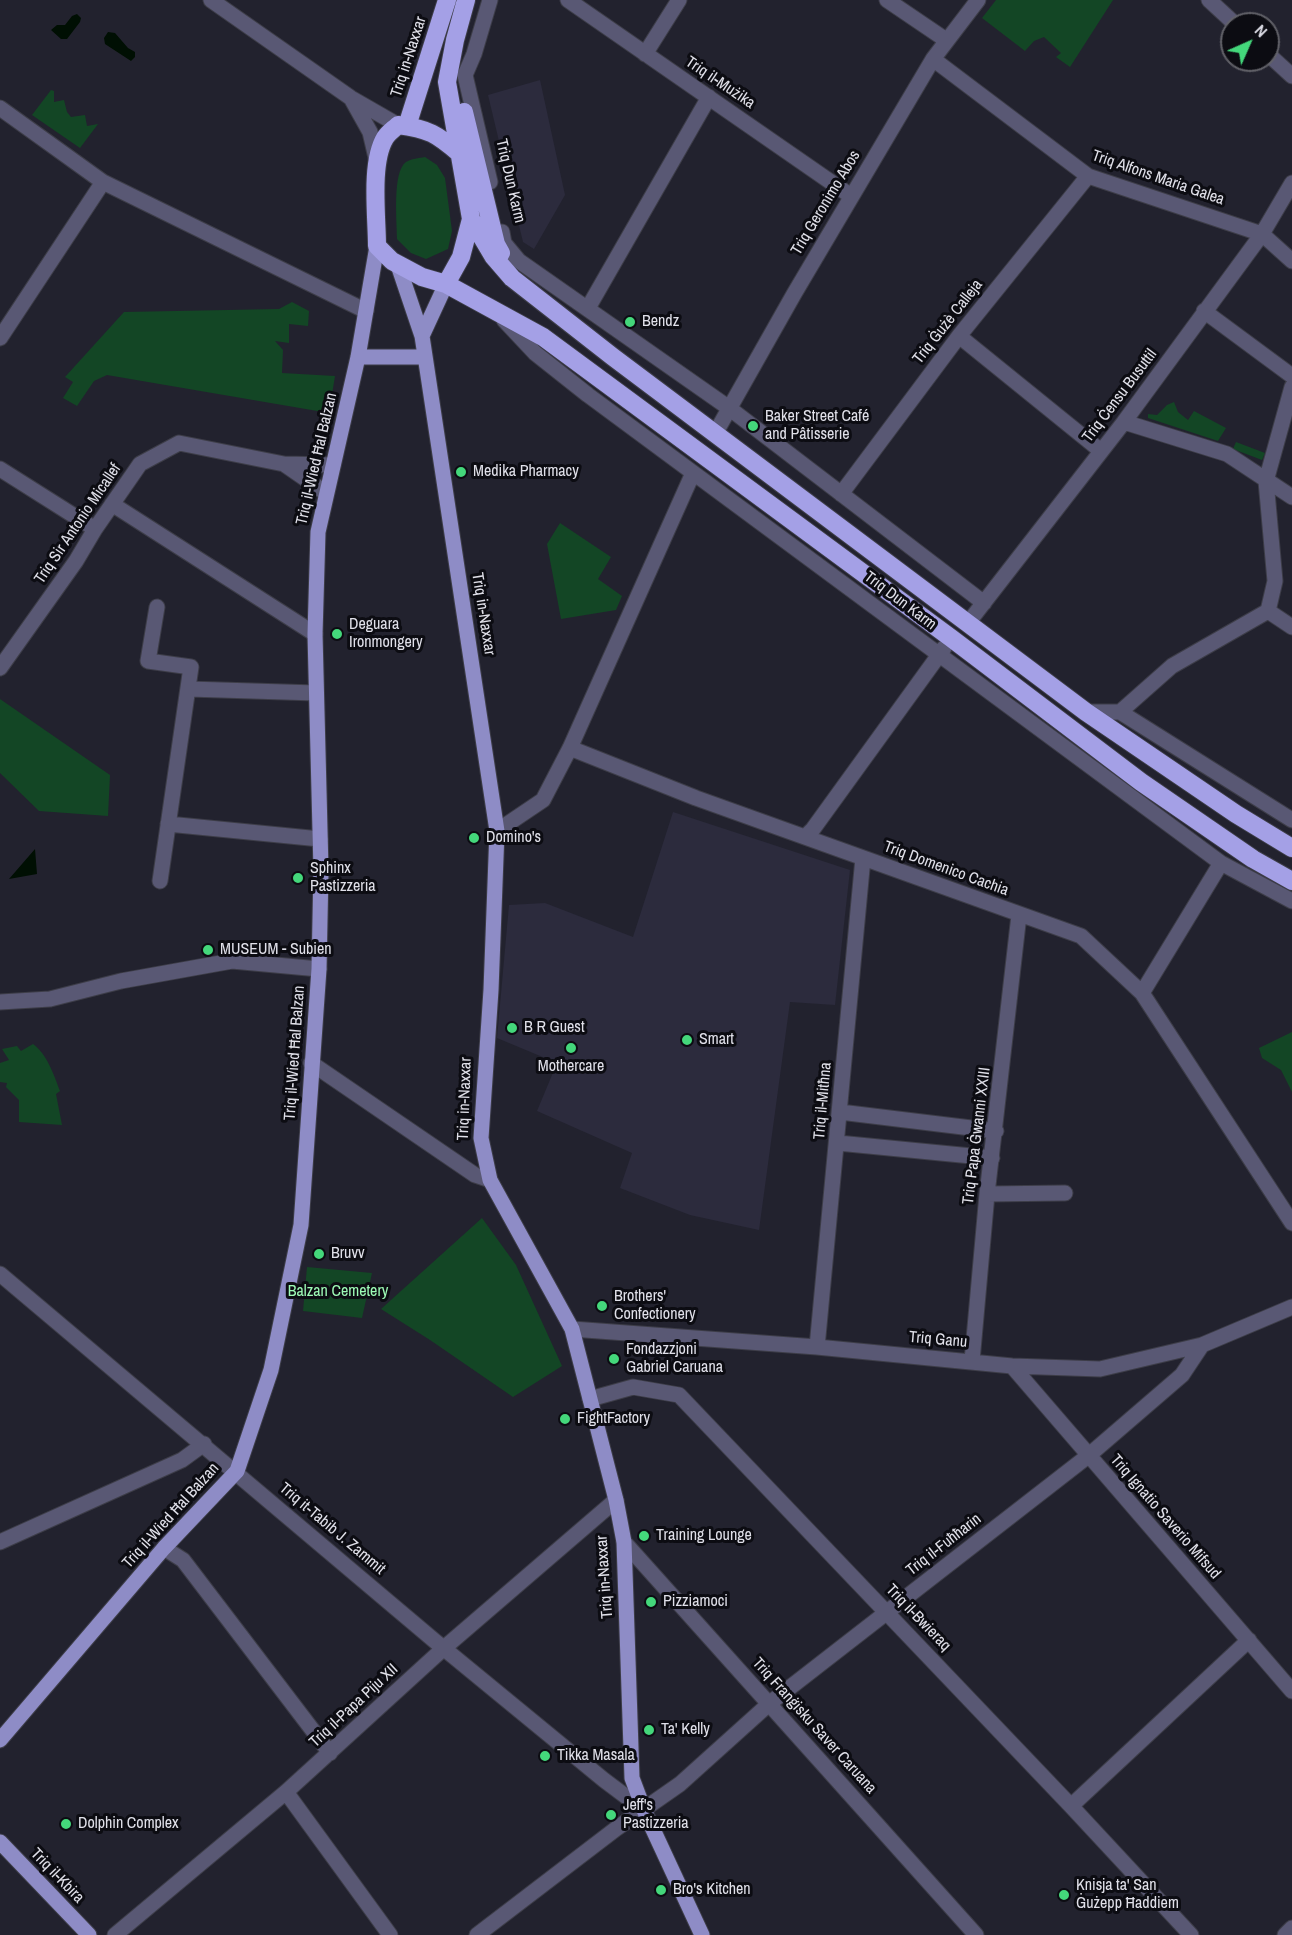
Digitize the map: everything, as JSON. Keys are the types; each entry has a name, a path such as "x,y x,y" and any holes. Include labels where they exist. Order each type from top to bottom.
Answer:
{"highway":[{"name":"Triq in-Naxxar","path":"446,284 422,277 398,265 377,246 377,162 385,138 403,126 447,0"},
{"path":"446,284 461,257 471,219 447,82 466,0"},
{"path":"455,40 456,80 496,244 519,283"},
{"path":"403,126 435,133 460,154"},
{"name":"Triq Dun Karm","path":"471,219 493,256 519,283 613,357 716,432 1086,712 1236,814 1292,848"},
{"name":"Triq Dun Karm","path":"446,284 543,337 951,638 1141,782 1253,860 1292,881"}],"main road":[{"name":"Triq il-Wied Ħal Balzan","path":"1,1741 164,1548 237,1471 272,1370 301,1225 319,969 321,870 315,634 318,532 358,357 377,246"},
{"name":"Triq in-Naxxar","path":"398,265 422,336 497,831 491,990 481,1138 490,1180 572,1329 616,1500 624,1542 632,1778 644,1810 702,1935"},
{"path":"422,336 446,284"},
{"path":"358,357 425,357"},
{"name":"Triq il-Kbira","path":"0,1842 89,1935"}],"street":[{"path":"211,0 351,98 403,126"},
{"name":"Triq Dun Karm","path":"490,0 474,54 465,75 504,243 519,261 729,408 984,603"},
{"name":"Triq il-Mużika","path":"568,0 851,196"},
{"path":"645,54 680,0"},
{"path":"887,0 946,40"},
{"name":"Triq Geronimo Abos","path":"716,432 851,196 933,59 978,0"},
{"path":"1209,0 1222,12"},
{"name":"Triq Alfons Maria Galea","path":"933,59 1088,176 1262,234"},
{"path":"1280,65 1292,76"},
{"path":"588,308 709,97"},
{"path":"351,98 370,132 377,162"},
{"path":"0,108 103,182 366,311"},
{"name":"Triq Ġużè Calleja","path":"840,494 959,336 1088,176"},
{"path":"0,338 103,182"},
{"name":"Triq Ċensu Busuttil","path":"968,623 1124,422 1262,234 1292,183"},
{"path":"1262,234 1292,261"},
{"path":"1204,311 1292,376"},
{"name":"Triq Dun Karm","path":"498,314 536,352 588,395 693,473 1221,863 1292,901"},
{"path":"959,336 1101,451"},
{"path":"1120,712 1172,666 1268,611 1275,581 1266,481 1292,387"},
{"path":"1124,422 1227,454 1292,498"},
{"name":"Triq Sir Antonio Micallef","path":"0,668 76,561 140,464 179,443 284,464 333,465"},
{"name":"Triq Sir Antonio Micallef","path":"284,464 326,493"},
{"path":"0,469 95,529"},
{"path":"497,831 543,800 570,748 693,473"},
{"path":"112,504 315,634"},
{"path":"157,607 148,661 191,667 160,881"},
{"path":"1268,611 1292,627"},
{"path":"805,837 951,638"},
{"path":"189,689 316,693"},
{"path":"1086,712 1120,712 1292,820"},
{"name":"Triq Domenico Cachia","path":"570,748 696,798 1081,936 1142,993 1292,1223"},
{"path":"168,824 320,839"},
{"name":"Triq il-Mitħna","path":"817,1347 838,1143 863,858"},
{"path":"1142,993 1221,863"},
{"name":"Triq Papa Ġwanni XXIII","path":"972,1361 987,1194 1019,915"},
{"path":"0,1002 50,999 122,981 232,961 319,969"},
{"path":"311,1063 476,1175 490,1180"},
{"path":"840,1112 996,1131"},
{"path":"838,1143 992,1158"},
{"path":"987,1194 1065,1193"},
{"name":"Triq it-Tabib J. Zammit","path":"0,1274 237,1471 444,1648 604,1780 644,1810"},
{"name":"Triq Ganu","path":"572,1329 817,1347 1012,1366 1100,1369 1202,1345 1290,1311"},
{"name":"Triq il-Fuħħarin","path":"477,1935 680,1785 770,1703 1088,1456 1182,1375 1202,1345"},
{"name":"Triq Ignatio Saverio Mifsud","path":"1012,1366 1088,1456 1289,1683"},
{"name":"Triq il-Bwieraq","path":"590,1399 633,1387 679,1395 1191,1935"},
{"path":"0,1542 182,1460 204,1444"},
{"name":"Triq il-Papa Piju XII","path":"115,1935 286,1792 444,1648 616,1500"},
{"name":"Triq Franġisku Saver Caruana","path":"624,1542 976,1935"},
{"path":"164,1548 183,1560 330,1753"},
{"path":"1071,1806 1249,1640"},
{"path":"286,1792 390,1935"},
{"path":"1285,1935 1292,1928"}],"shaded area":[{"path":"77,14 81,18 80,22 67,39 61,39 51,30 57,25 65,25 72,16"},
{"path":"108,32 115,33 128,48 135,52 135,57 131,61 105,44 104,38"},
{"path":"540,80 565,195 534,249 523,242 488,95"},
{"path":"673,812 850,870 835,1005 790,1002 759,1230 690,1215 620,1188 632,1153 537,1111 557,1063 497,1038 509,905 545,903 633,937"},
{"path":"35,849 37,874 9,879"}],"green space":[{"path":"996,0 1113,0 1070,67 1056,57 1061,53 1044,37 1034,41 1025,51 982,18"},
{"path":"51,90 54,91 54,102 64,100 71,117 85,115 87,126 98,124 80,148 32,115"},
{"path":"425,157 437,165 445,178 452,231 448,249 426,259 411,253 397,239 396,210 397,186 402,167 408,161"},
{"path":"292,302 309,311 308,326 289,324 289,343 275,341 283,350 282,373 335,376 329,413 107,375 94,381 77,406 63,398 73,382 65,377 124,312 279,309"},
{"path":"1174,402 1178,412 1188,420 1194,411 1226,428 1218,441 1148,418 1148,414 1157,415 1167,405"},
{"path":"1236,442 1265,453 1262,460 1233,449"},
{"path":"560,523 611,557 598,579 622,596 616,610 561,619 547,544"},
{"path":"0,699 110,775 108,816 39,811 0,773"},
{"path":"1292,1032 1292,1092 1281,1070 1262,1058 1259,1048"},
{"path":"33,1044 46,1059 60,1091 56,1094 62,1125 19,1122 19,1100 6,1087 7,1083 0,1082 0,1063 9,1060 2,1049 17,1046 21,1051"},
{"path":"482,1218 516,1265 562,1366 513,1397 381,1309"},
{"name":"Balzan Cemetery","path":"307,1267 372,1273 362,1318 303,1311"}],"place":[{"name":"Bendz","path":"630,322"},
{"name":"Baker Street Café and Pâtisserie","path":"753,426"},
{"name":"Medika Pharmacy","path":"461,472"},
{"name":"Deguara Ironmongery","path":"337,634"},
{"name":"Domino's","path":"474,838"},
{"name":"Sphinx Pastizzeria","path":"298,878"},
{"name":"MUSEUM - Subien","path":"208,950"},
{"name":"B R Guest","path":"512,1028"},
{"name":"Smart","path":"687,1040"},
{"name":"Mothercare","path":"571,1048"},
{"name":"Bruvv","path":"319,1254"},
{"name":"Brothers' Confectionery","path":"602,1306"},
{"name":"Fondazzjoni Gabriel Caruana","path":"614,1359"},
{"name":"FightFactory","path":"565,1419"},
{"name":"Training Lounge","path":"644,1536"},
{"name":"Pizziamoci","path":"651,1602"},
{"name":"Ta' Kelly","path":"649,1730"},
{"name":"Tikka Masala","path":"545,1756"},
{"name":"Jeff's Pastizzeria","path":"611,1815"},
{"name":"Dolphin Complex","path":"66,1824"},
{"name":"Bro's Kitchen","path":"661,1890"},
{"name":"Knisja ta' San Ġużepp Ħaddiem","path":"1064,1895"}]}
